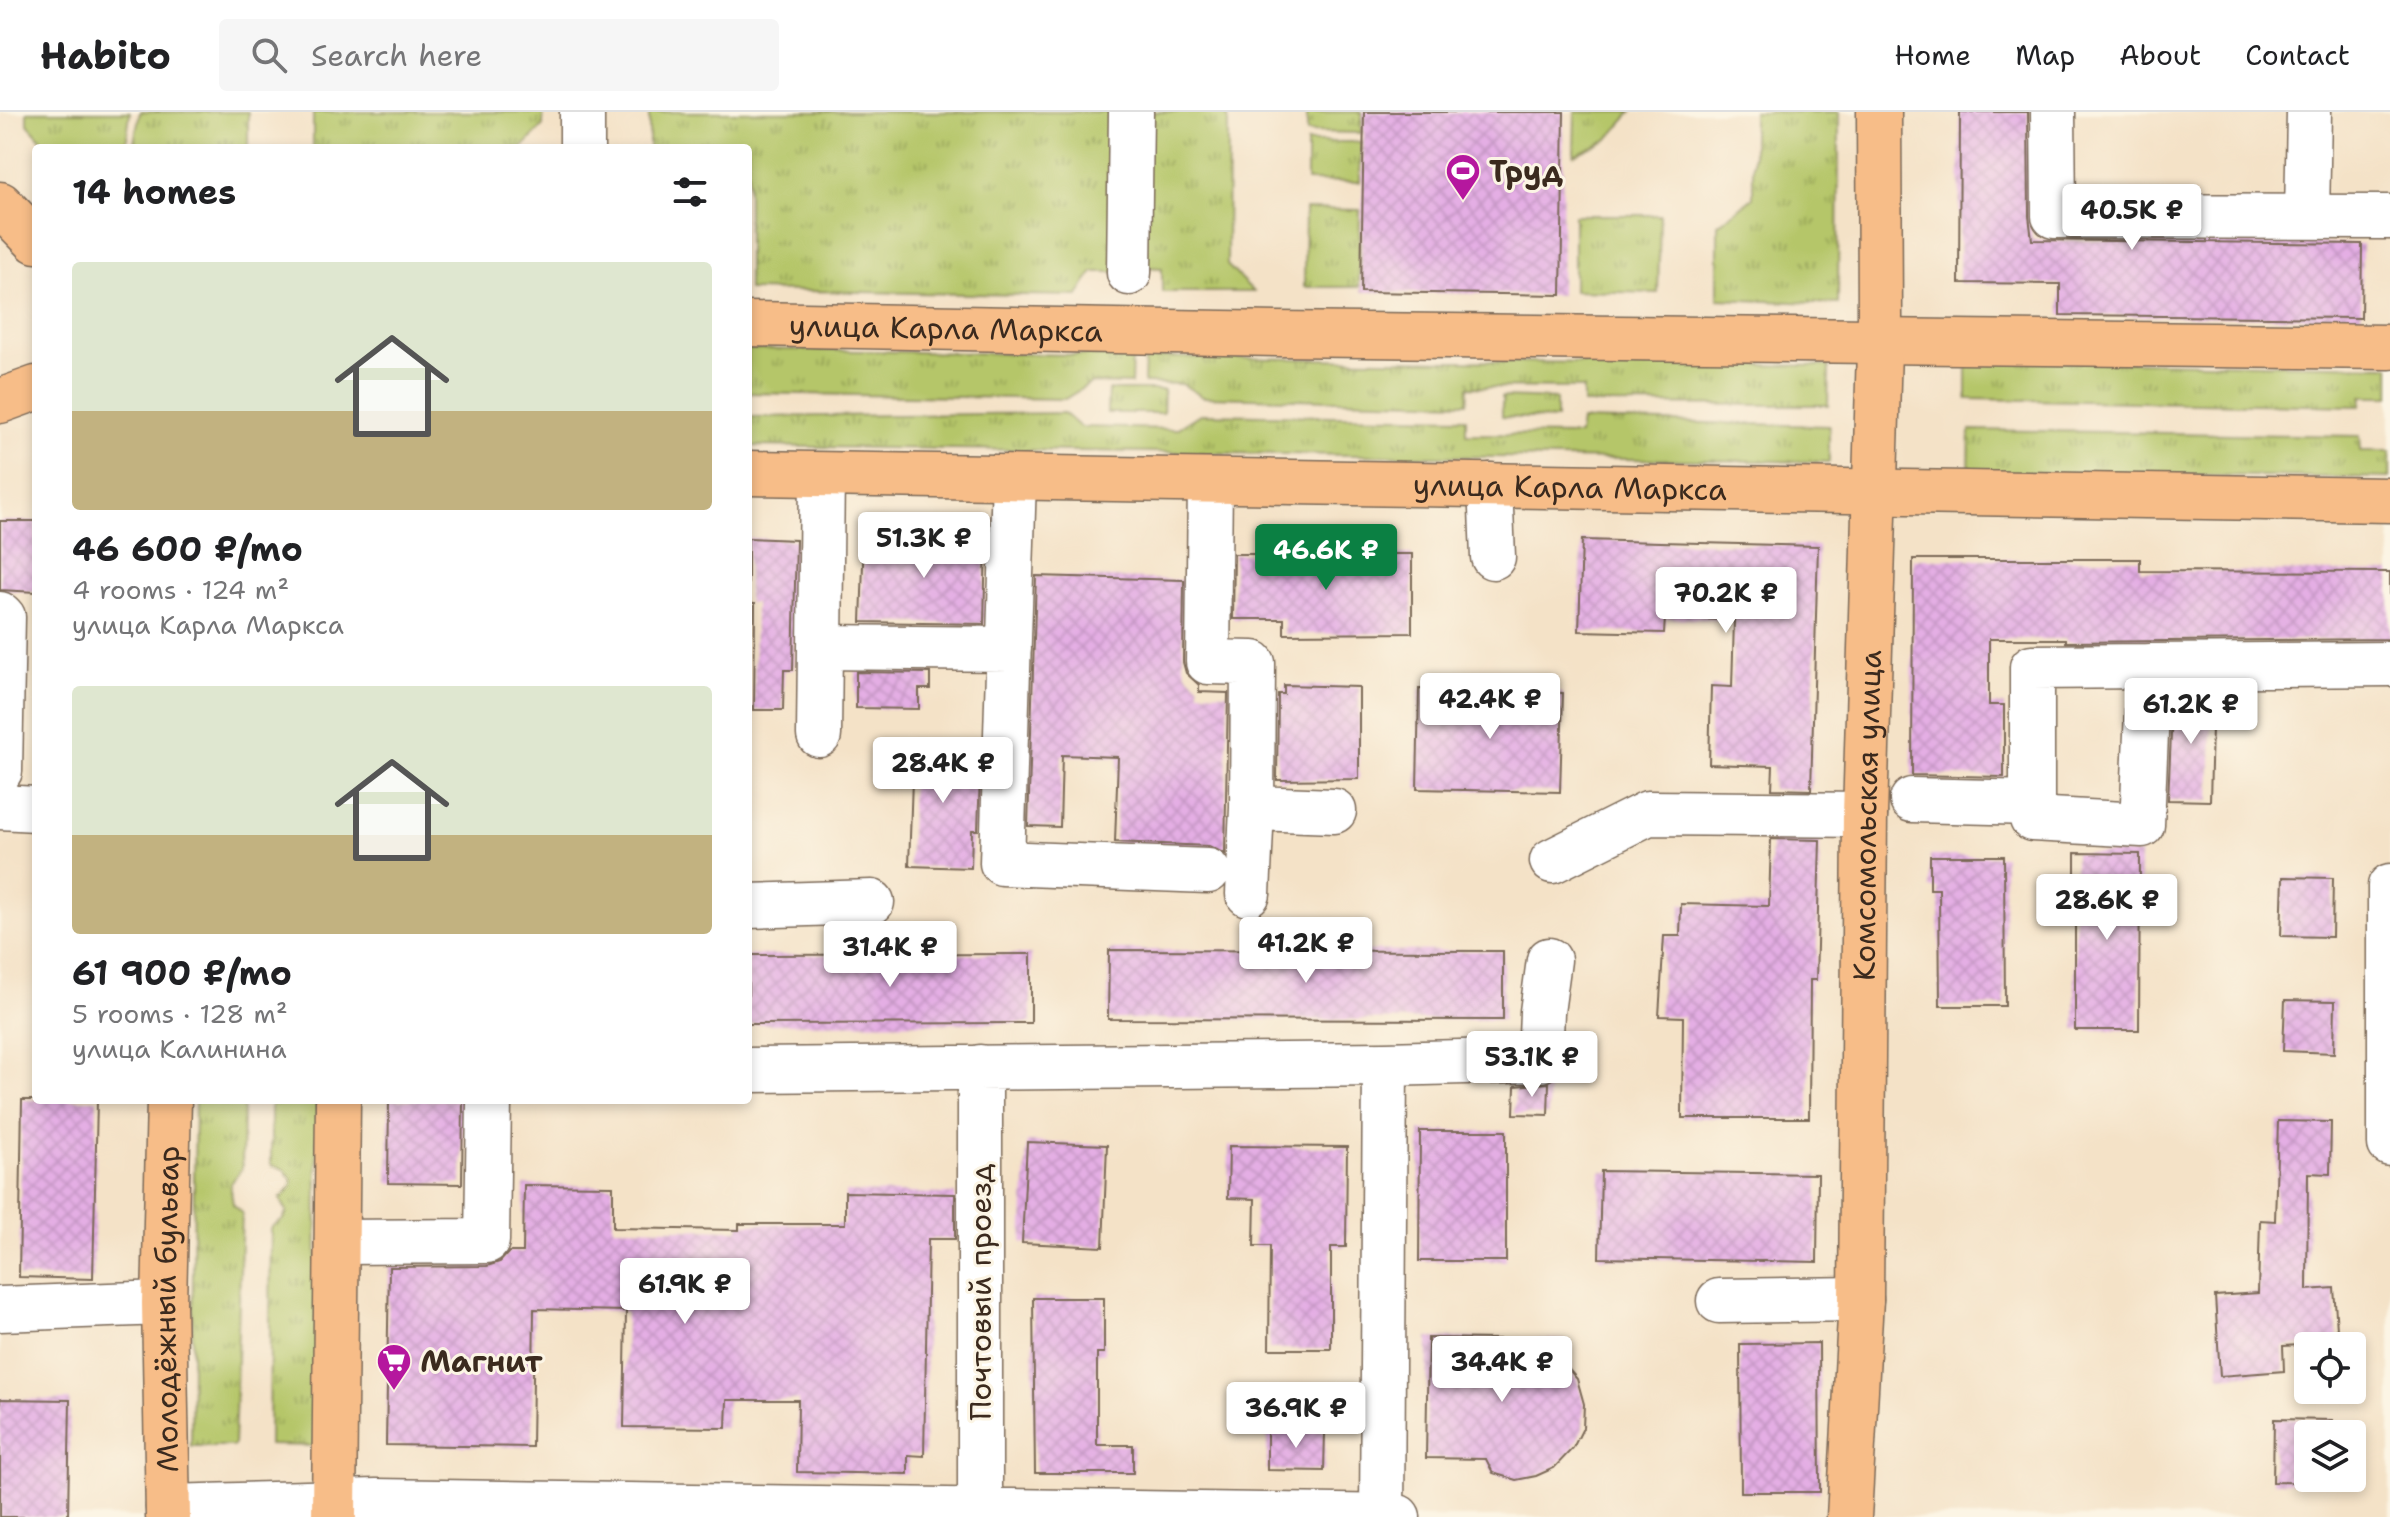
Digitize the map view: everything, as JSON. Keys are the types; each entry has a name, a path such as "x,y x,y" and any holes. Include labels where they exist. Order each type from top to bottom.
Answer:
{"main road":[{"name":"Комсомольская улица","path":"1849,1517 1861,1299 1865,815 1879,340 1879,112"},
{"path":"0,204 32,237"},
{"name":"улица Карла Маркса","path":"752,324 2390,347"},
{"path":"0,401 32,389"},
{"path":"0,413 32,417"},
{"name":"улица Карла Маркса","path":"752,473 2390,500"},
{"name":"Молодёжный бульвар","path":"168,1512 164,1303 169,1104"},
{"path":"334,1510 338,1104"}],"street":[{"path":"582,112 582,144"},
{"path":"1129,273 1131,112"},
{"path":"2053,112 2054,216 2390,217"},
{"path":"2307,216 2309,112"},
{"path":"819,735 822,475"},
{"path":"1014,478 1002,863 1208,871"},
{"path":"1210,481 1208,662 1253,663 1248,894"},
{"path":"1490,485 1493,557"},
{"path":"0,614 3,617 0,771"},
{"path":"820,647 1009,649"},
{"path":"2149,666 2142,825 2032,819 2032,667 2149,666 2390,664"},
{"path":"1912,800 2032,803"},
{"path":"0,807 32,809"},
{"path":"1252,808 1334,811"},
{"path":"1552,861 1662,809 1865,815"},
{"path":"2390,886 2390,1144"},
{"path":"752,906 872,902"},
{"path":"752,1070 1540,1060 1549,960"},
{"path":"168,1512 334,1510 376,1501 702,1511 1387,1517 1385,1064"},
{"name":"Почтовый проезд","path":"980,1067 980,1514"},
{"path":"337,1242 487,1241 489,1104"},
{"path":"1719,1301 1861,1299"},
{"path":"0,1309 164,1303"}],"green space":[{"path":"27,112 130,112 126,144 45,144 27,123"},
{"path":"140,112 248,112 248,144 134,144"},
{"path":"313,112 543,112 543,126 526,144 313,144"},
{"path":"649,112 1120,112 1119,272 1093,272 1078,296 752,290 752,144 649,144"},
{"path":"1141,112 1224,112 1228,115 1227,265 1254,292 1162,292 1162,268 1139,267"},
{"path":"1307,112 1362,112 1361,133 1307,132"},
{"path":"1575,112 1632,112 1607,140 1574,155"},
{"path":"1753,112 1839,112 1838,304 1718,299 1718,224 1753,198"},
{"path":"1307,142 1361,142 1360,182 1307,181"},
{"path":"1305,209 1360,210 1359,287 1304,287"},
{"path":"1574,215 1660,215 1658,293 1574,291"},
{"path":"752,349 1132,356 1131,384 1091,383 1065,399 752,393"},
{"path":"1145,357 1829,366 1828,405 1583,404 1583,388 1468,387 1467,403 1203,397 1182,384 1144,383"},
{"path":"1967,359 2390,366 2390,396 2362,396 2361,406 1967,399"},
{"path":"1108,390 1164,390 1163,413 1107,413"},
{"path":"1502,397 1556,399 1556,419 1502,417"},
{"path":"1064,413 1080,427 1176,429 1200,414 1466,418 1466,434 1579,435 1581,420 1829,426 1829,462 752,446 752,417"},
{"path":"1970,430 2360,436 2361,451 2390,451 2390,478 1969,472"},
{"path":"195,1104 243,1104 242,1169 230,1184 233,1204 242,1213 234,1446 191,1446"},
{"path":"271,1104 317,1104 316,1446 269,1445 271,1228 283,1220 287,1212 280,1199 291,1188 292,1180 284,1169 271,1165"}],"building":[{"name":"Труд","path":"1364,112 1564,112 1561,295 1361,292"},
{"path":"1960,112 2028,112 2032,240 2362,244 2361,318 2060,315 2060,284 1959,283"},
{"path":"0,521 32,521 32,592 0,590"},
{"path":"864,535 986,539 984,624 861,622"},
{"path":"752,538 796,540 793,670 784,670 783,710 754,710 755,603 752,603"},
{"path":"1582,540 1818,546 1811,790 1772,789 1773,766 1709,764 1711,686 1732,687 1734,620 1665,618 1664,633 1579,631"},
{"path":"1234,554 1412,554 1412,633 1284,634 1284,619 1233,619"},
{"path":"1913,559 2140,559 2140,571 2390,572 2390,639 2066,642 2066,639 1989,639 1989,705 2004,705 2004,777 1912,775"},
{"path":"1036,576 1184,580 1183,662 1186,673 1199,685 1199,692 1228,693 1225,854 1209,846 1115,842 1118,757 1062,755 1060,827 1028,826"},
{"path":"856,672 930,673 930,689 919,689 919,709 856,708"},
{"path":"1284,685 1359,687 1359,779 1277,780 1278,694 1284,694"},
{"path":"1419,689 1563,693 1560,792 1417,789"},
{"path":"2213,690 2210,801 2168,800 2173,691"},
{"path":"905,746 981,748 978,830 972,830 971,868 909,866 912,779 905,779"},
{"path":"1771,839 1820,840 1816,980 1810,980 1809,1118 1682,1118 1683,1017 1659,1016 1664,936 1680,936 1681,904 1769,906"},
{"path":"2075,853 2140,854 2139,1030 2075,1030"},
{"path":"1930,856 2004,856 2005,1006 1940,1006 1939,889 1930,889"},
{"path":"2283,877 2333,878 2332,937 2281,936"},
{"path":"1109,950 1503,951 1503,1020 1108,1019"},
{"path":"1031,954 1031,1023 752,1024 752,955"},
{"path":"2285,1000 2335,1001 2334,1053 2283,1051"},
{"path":"1549,1083 1548,1115 1514,1114 1515,1086"},
{"path":"22,1100 32,1100 32,1104 97,1104 93,1279 19,1277"},
{"path":"389,1104 463,1104 462,1184 388,1183"},
{"path":"2278,1121 2331,1122 2330,1174 2308,1173 2307,1290 2334,1288 2337,1332 2294,1332 2294,1345 2283,1346 2284,1371 2220,1376 2215,1296 2258,1293 2260,1220 2275,1221"},
{"path":"1420,1131 1506,1131 1506,1261 1419,1261"},
{"path":"1027,1142 1107,1145 1103,1247 1022,1243"},
{"path":"1229,1146 1347,1147 1346,1247 1331,1247 1331,1349 1269,1349 1270,1246 1254,1246 1255,1199 1228,1198"},
{"path":"1601,1171 1818,1174 1817,1262 1599,1258"},
{"path":"524,1185 613,1186 613,1228 739,1230 739,1224 845,1224 845,1192 955,1194 955,1239 928,1239 924,1456 908,1455 908,1474 797,1472 798,1400 727,1400 726,1428 624,1427 626,1311 534,1309 532,1447 386,1445 389,1267 487,1266 500,1262 509,1252 523,1252"},
{"path":"1033,1298 1104,1298 1104,1353 1097,1353 1097,1445 1133,1445 1133,1473 1035,1473"},
{"path":"1428,1338 1565,1340 1564,1364 1577,1379 1584,1404 1583,1428 1573,1448 1554,1468 1516,1480 1493,1473 1486,1459 1426,1458"},
{"path":"1819,1343 1820,1492 1741,1492 1740,1344"},
{"path":"0,1399 70,1400 68,1517 0,1517"},
{"path":"2274,1419 2333,1420 2294,1420 2294,1482 2273,1482"},
{"path":"1267,1430 1325,1431 1324,1471 1267,1470"}],"place":[{"name":"Труд","path":"1463,202"},
{"name":"Магнит","path":"394,1392"}]}
